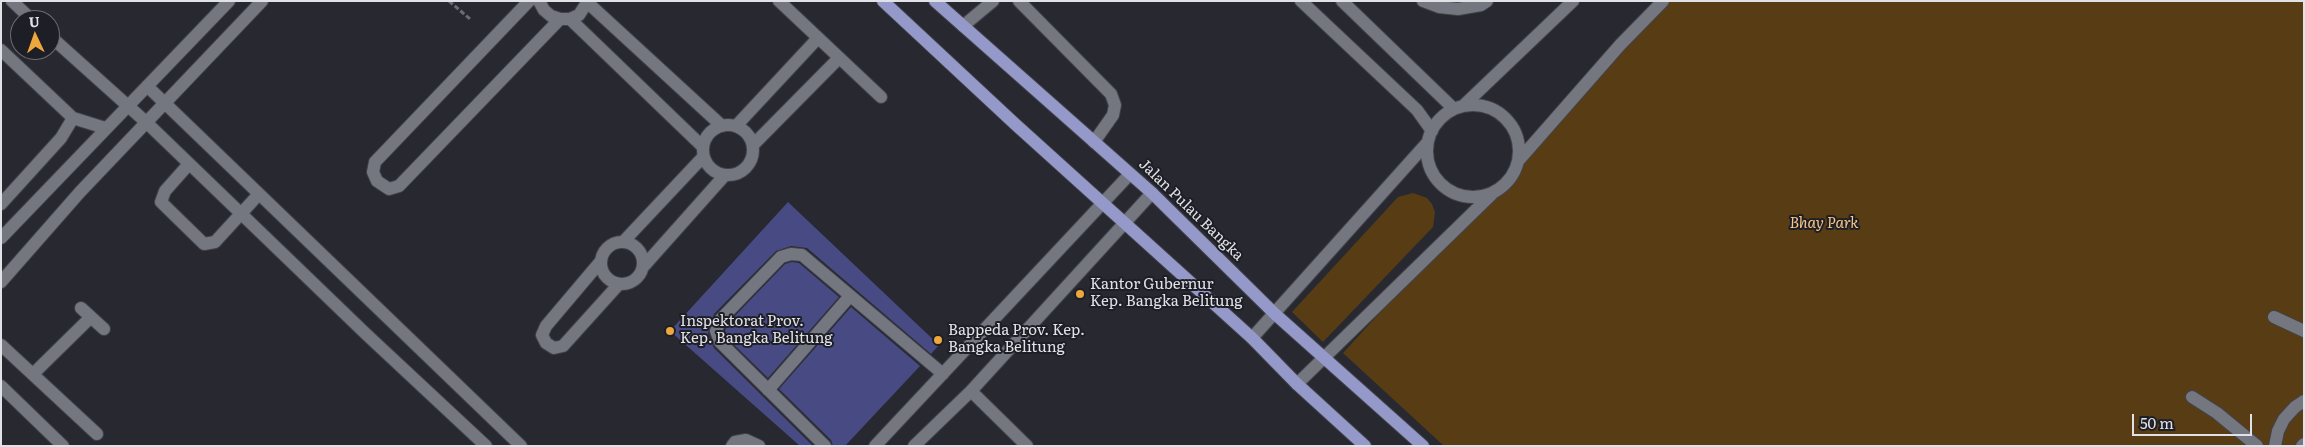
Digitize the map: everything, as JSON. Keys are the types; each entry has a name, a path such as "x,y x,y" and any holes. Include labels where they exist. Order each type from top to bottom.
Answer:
{"main road":[{"path":"884,1 1015,124 1252,338 1297,384 1365,446"},
{"name":"Jalan Pulau Bangka","path":"935,1 1152,193 1275,314 1423,446"}],"street":[{"path":"12,1 21,10"},
{"path":"1,238 229,1"},
{"path":"1,282 80,192 262,1"},
{"path":"529,1 375,162 373,172 377,181 389,189 399,186 565,19"},
{"path":"539,1 544,10 551,16 565,19 579,15 587,2 722,126"},
{"path":"779,1 881,97"},
{"path":"963,26 993,1"},
{"path":"1019,1 1111,94 1115,105 1113,115 1094,142"},
{"path":"1342,1 1459,108 1481,106 1490,108 1505,118 1511,125 1518,141 1519,160"},
{"path":"1423,1 1439,7 1458,9 1482,5 1487,1"},
{"path":"1252,338 1429,137 1439,119 1459,108 1574,1"},
{"path":"1297,384 1492,194 1500,189 1512,176 1519,160 1620,45 1663,1"},
{"path":"1310,4 1417,110 1429,137 1426,152 1430,170 1435,178 1448,190 1465,197 1474,198 1492,194"},
{"path":"565,19 703,152 708,166 715,172 735,175 743,171 750,164 754,154 749,136 736,126 722,126 712,130 706,138 703,152 623,242 609,247 601,261 546,326 542,335 546,343 554,348 563,346 619,284 635,280 643,267 725,175"},
{"path":"736,126 818,38"},
{"path":"60,45 147,122 241,214 486,446"},
{"path":"1,50 74,118 106,128"},
{"path":"753,145 839,58"},
{"path":"146,86 521,446"},
{"path":"1,204 61,138 74,118"},
{"path":"189,164 164,191 161,202 204,244 215,242 259,194"},
{"path":"875,446 1104,204 1130,174"},
{"path":"914,446 971,390 1152,193"},
{"path":"623,242 634,246 640,251 643,267"},
{"path":"825,446 720,342 716,331 720,320 781,258 791,254 802,255 943,374"},
{"path":"601,261 606,276 619,284"},
{"path":"768,390 850,296"},
{"path":"81,308 104,329"},
{"path":"33,374 91,317"},
{"path":"2274,317 2304,331"},
{"path":"1,345 98,434"},
{"path":"1,386 63,446"},
{"path":"971,390 1027,446"},
{"path":"2192,397 2217,413 2256,446"},
{"path":"2275,446 2278,431 2284,419 2295,407 2304,401"},
{"path":"732,446 735,442 746,440 760,446"}],"path":[{"path":"449,1 470,19"}],"green space":[{"name":"Bhay Park","path":"1664,1 2304,1 2304,437 2295,446 1444,446 1343,353"},
{"path":"1413,193 1427,198 1432,204 1435,212 1433,227 1323,342 1292,312 1398,197"}],"building":[{"path":"788,202 939,345 931,354 807,248 791,246 776,251 714,314 708,334 714,348 813,446 800,446 670,331"},
{"path":"799,263 839,297 768,378 727,338 725,331 727,324 785,264"},
{"path":"851,307 920,366 845,446 833,446 831,440 779,389"}],"place":[{"name":"Kantor Gubernur Kep. Bangka Belitung","path":"1080,294"},
{"name":"Inspektorat Prov. Kep. Bangka Belitung","path":"670,331"},
{"name":"Bappeda Prov. Kep. Bangka Belitung","path":"938,340"}]}
